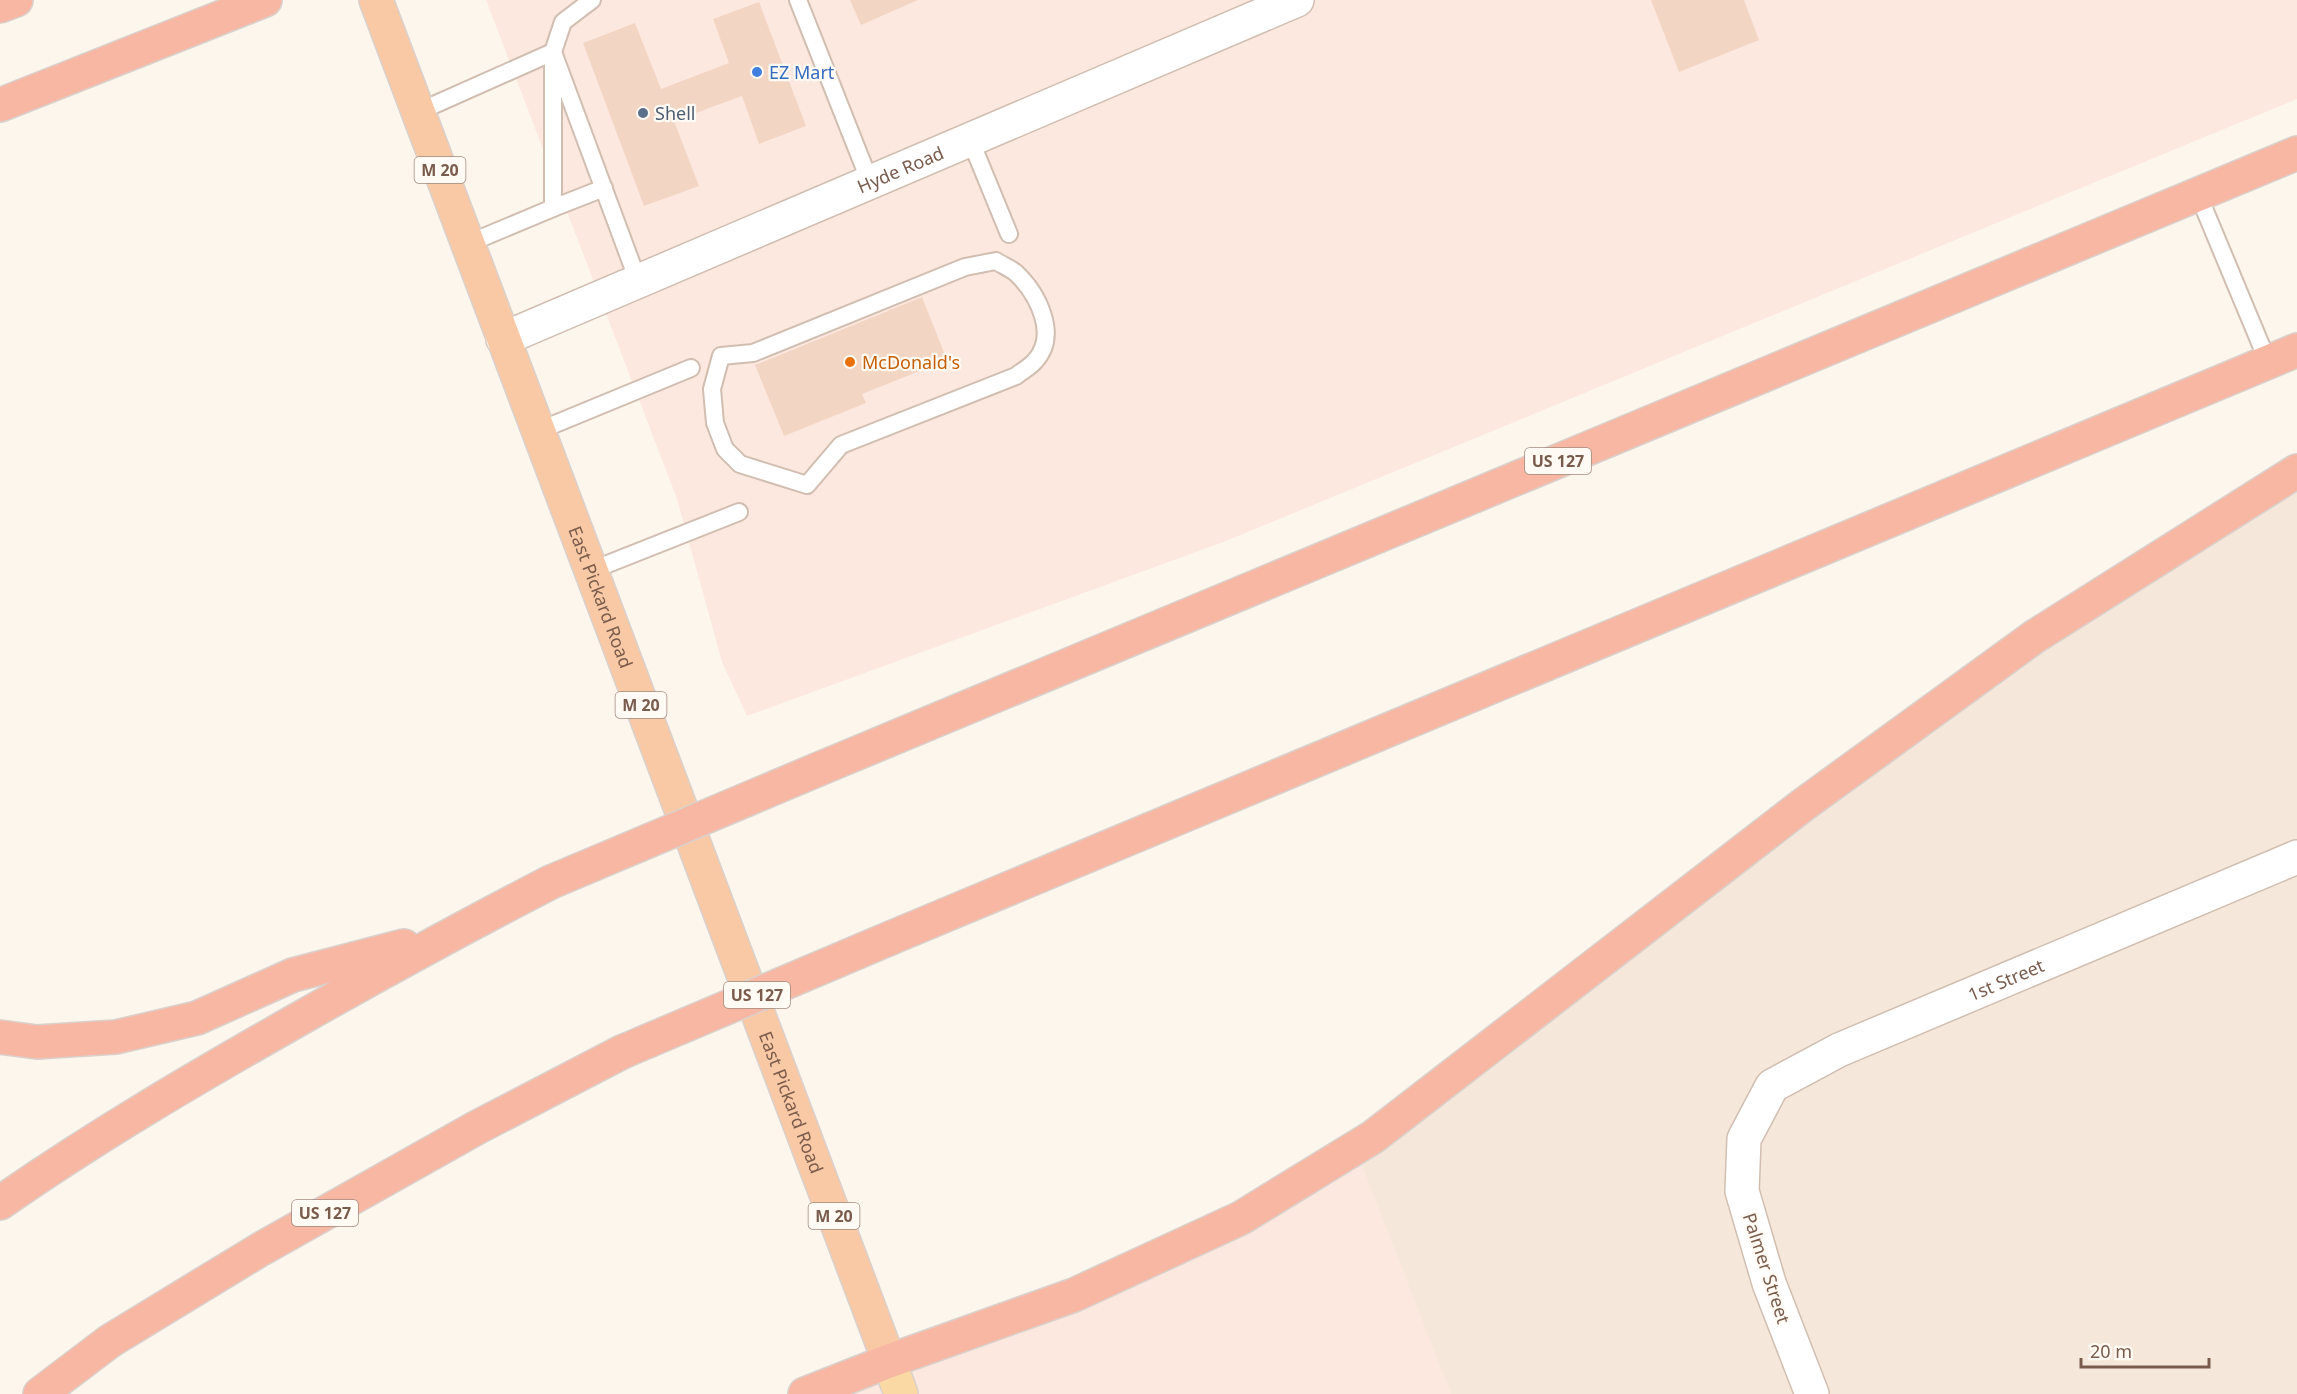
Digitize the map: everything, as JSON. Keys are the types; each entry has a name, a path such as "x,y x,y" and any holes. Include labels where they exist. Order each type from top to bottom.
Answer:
{"highway":[{"path":"0,6 16,0"},
{"path":"0,105 265,0"},
{"name":"East Pickard Road","path":"376,0 889,1361"},
{"name":"US 127","path":"0,1203 42,1174 211,1069 449,934 551,882 2297,153"},
{"name":"US 127","path":"40,1394 110,1341 261,1249 476,1128 622,1052 2282,356"},
{"path":"805,1394 889,1361 1085,1291 1241,1218 1373,1137 1803,805 2034,637 2297,471"},
{"path":"0,1037 37,1041 116,1036 197,1018 293,975 449,934"}],"main road":[{"name":"East Pickard Road","path":"889,1361 901,1394"}],"street":[{"name":"Hyde Road","path":"503,339 970,139 1264,8 1297,0"},
{"name":"1st Street","path":"1744,1139 1772,1086 1839,1050 2297,857"},
{"name":"Palmer Street","path":"1744,1139 1742,1191 1769,1283 1812,1394"}],"lane":[{"path":"553,208 553,52 563,22 592,0"},
{"path":"798,0 870,182"},
{"path":"418,112 553,52"},
{"path":"553,52 638,281"},
{"path":"970,139 1010,234"},
{"path":"467,244 604,188"},
{"path":"2198,194 2282,356"},
{"path":"996,261 1015,272 1031,291 1040,307 1047,332 1044,348 1035,362 1016,375 841,445 807,485 740,464 725,449 716,423 712,389 721,356 753,354 965,267 996,261"},
{"path":"538,431 691,368"},
{"path":"590,571 739,512"}],"shaded area":[{"path":"486,0 2297,0 2297,99 1226,541 747,716 722,662 677,499"},
{"path":"2297,478 2297,1394 1447,1394 1355,1148 1803,805"},
{"path":"1355,1148 1451,1394 816,1394 1074,1295"}],"building":[{"path":"850,0 918,0 861,25"},
{"path":"1651,0 1744,0 1759,40 1679,72"},
{"path":"759,2 806,126 759,144 742,96 674,121 699,186 644,206 583,43 635,23 661,89 729,63 713,19"},
{"path":"922,297 947,360 862,394 866,403 784,436 755,365"}],"place":[{"name":"EZ Mart","path":"757,72"},
{"name":"Shell","path":"643,113"},
{"name":"McDonald's","path":"850,362"}]}
